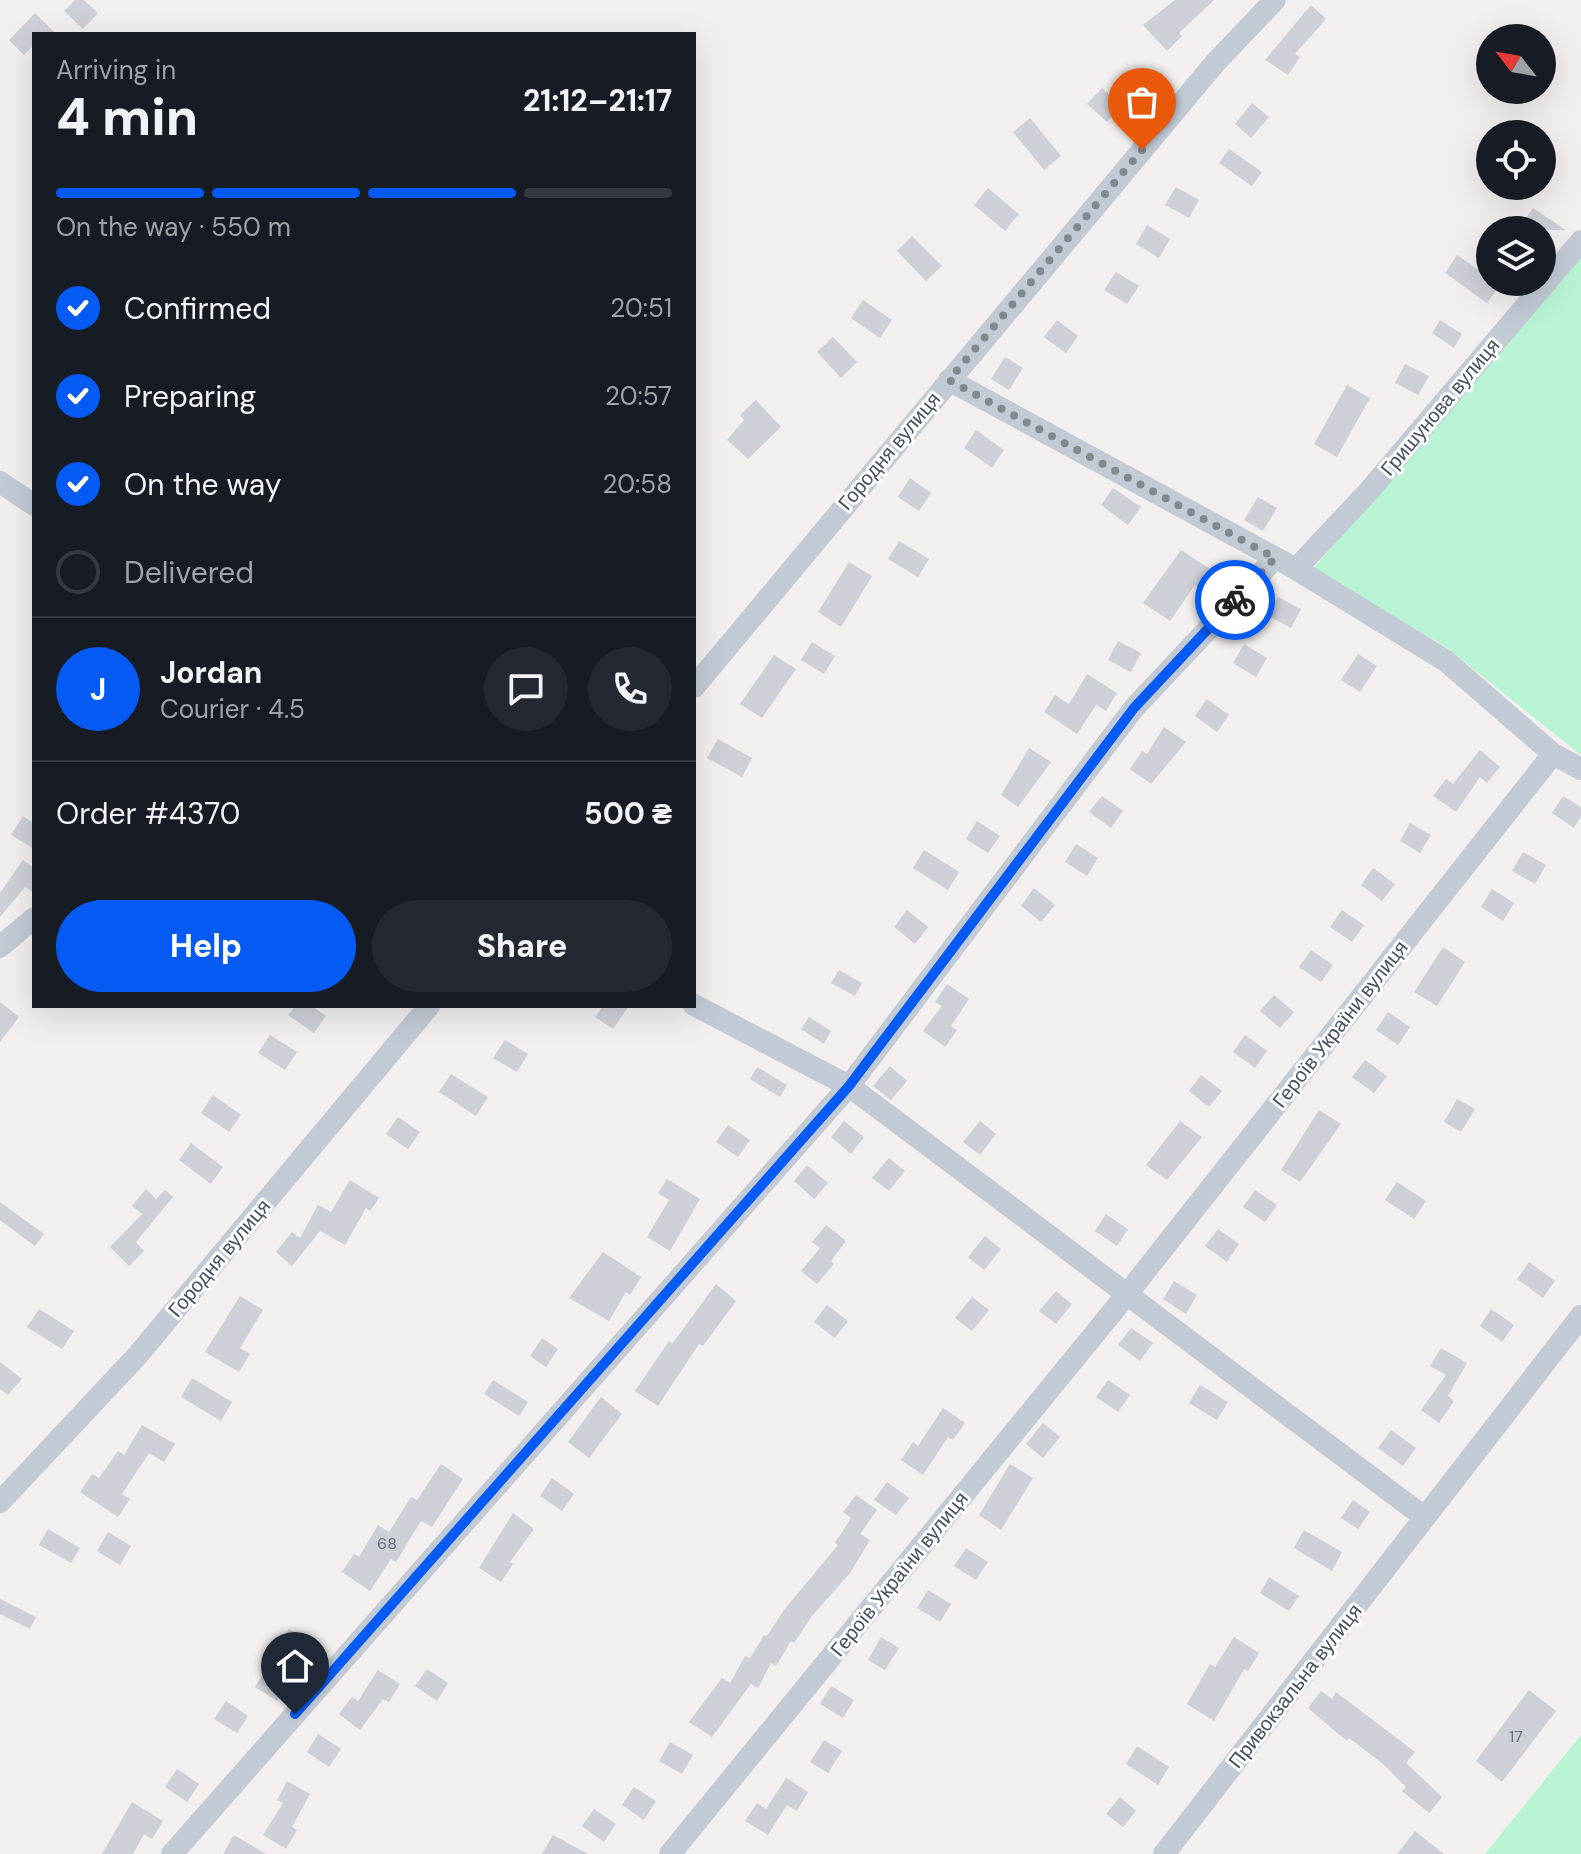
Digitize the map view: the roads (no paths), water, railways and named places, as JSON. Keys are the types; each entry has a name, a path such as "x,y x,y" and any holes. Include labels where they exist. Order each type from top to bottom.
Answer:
{"street":[{"name":"Городня вулиця","path":"696,685 1215,63 1275,0"},
{"name":"Гришунова вулиця","path":"1296,569 1368,492 1581,241"},
{"path":"949,380 1296,569 1446,661 1553,754 1581,769"},
{"path":"0,482 32,504"},
{"path":"172,1854 849,1086 1134,708 1275,558"},
{"name":"Героїв України вулиця","path":"670,1854 1128,1293 1553,754"},
{"path":"0,947 32,920"},
{"path":"696,1006 849,1086 1423,1516"},
{"name":"Городня вулиця","path":"0,1502 137,1356 427,1008"},
{"name":"Привокзальна вулиця","path":"1164,1854 1581,1316"}]}
